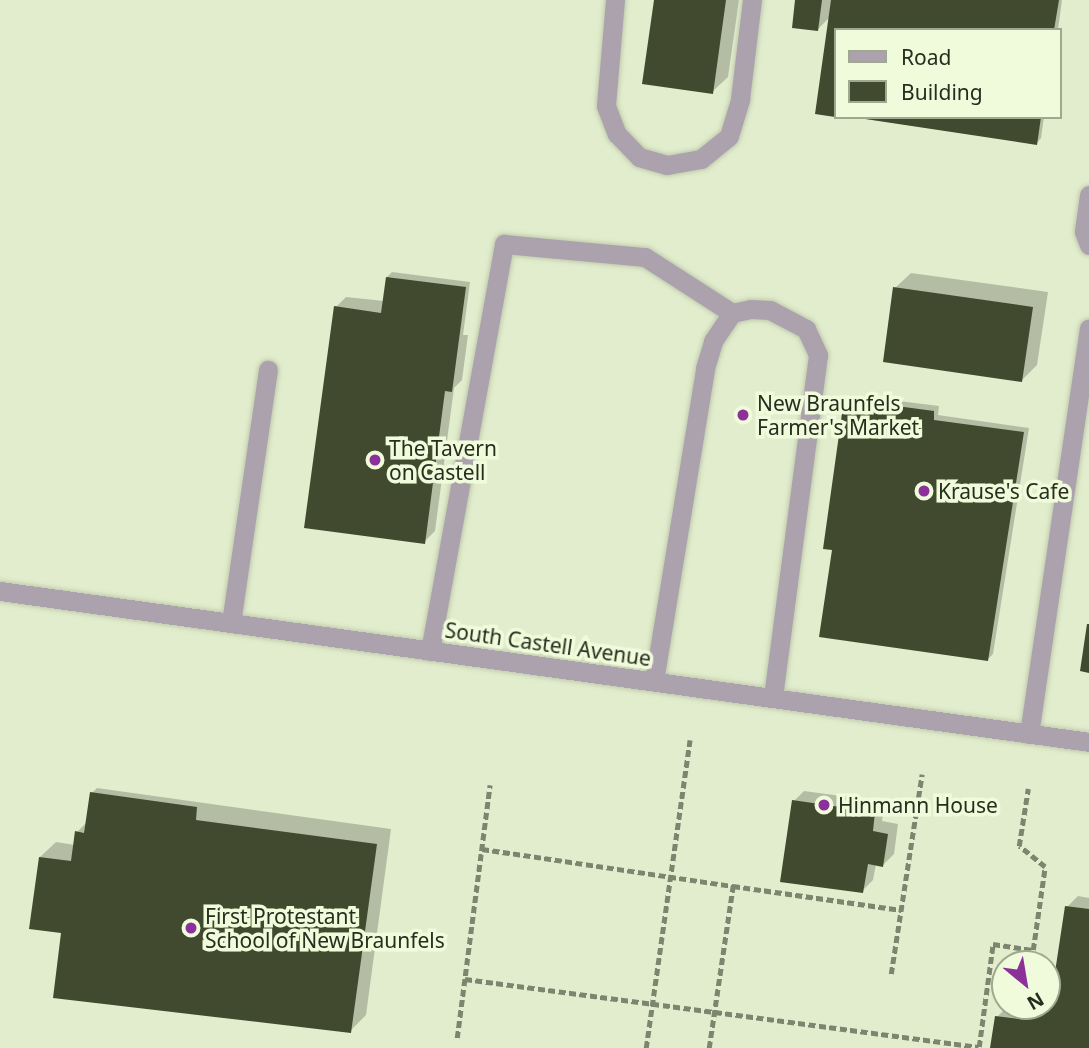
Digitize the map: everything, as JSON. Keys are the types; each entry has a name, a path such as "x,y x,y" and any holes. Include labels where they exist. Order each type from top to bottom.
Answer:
{"street":[{"path":"615,0 606,106 617,134 639,157 667,165 701,159 729,136 740,99 752,0"},
{"path":"1089,195 1084,232 1089,245"},
{"path":"429,651 504,244 645,257 732,313"},
{"path":"654,681 705,368 713,341 732,313 751,309 770,310 794,320 806,329 818,355 773,698"},
{"path":"1029,734 1089,328"},
{"path":"231,623 268,370"},
{"name":"South Castell Avenue","path":"0,592 1089,742"}],"path":[{"path":"646,1048 690,740"},
{"path":"891,974 922,774"},
{"path":"457,1038 490,785"},
{"path":"465,979 979,1047 993,944 1033,950 1045,866 1019,846 1028,789"},
{"path":"482,849 901,910"},
{"path":"709,1048 733,886"}],"building":[{"path":"654,0 726,0 713,94 642,84"},
{"path":"795,0 822,0 818,31 792,28"},
{"path":"831,0 1059,0 1054,28 834,28 834,117 815,114"},
{"path":"865,119 1041,119 1037,145"},
{"name":"The Tavern on Castell","path":"386,277 466,287 452,392 445,391 425,544 304,528 334,306 381,313"},
{"path":"893,287 1033,307 1022,382 883,362"},
{"name":"Krause's Cafe","path":"844,399 934,411 934,420 1024,432 988,661 819,637 832,550 823,549"},
{"path":"1089,624 1089,673 1080,671"},
{"path":"90,792 197,807 196,820 377,844 351,1033 53,998 61,933 29,929 39,857 71,861 75,831 84,833"},
{"path":"792,800 875,812 873,831 888,834 883,867 868,864 863,893 780,882"},
{"path":"1065,906 1089,909 1089,1048 990,1048 994,1020 1061,1020 1061,950 1058,950"}],"place":[{"name":"New Braunfels Farmer's Market","path":"743,415"},
{"name":"The Tavern on Castell","path":"375,460"},
{"name":"Krause's Cafe","path":"924,491"},
{"name":"Hinmann House","path":"824,805"},
{"name":"First Protestant School of New Braunfels","path":"191,928"}]}
